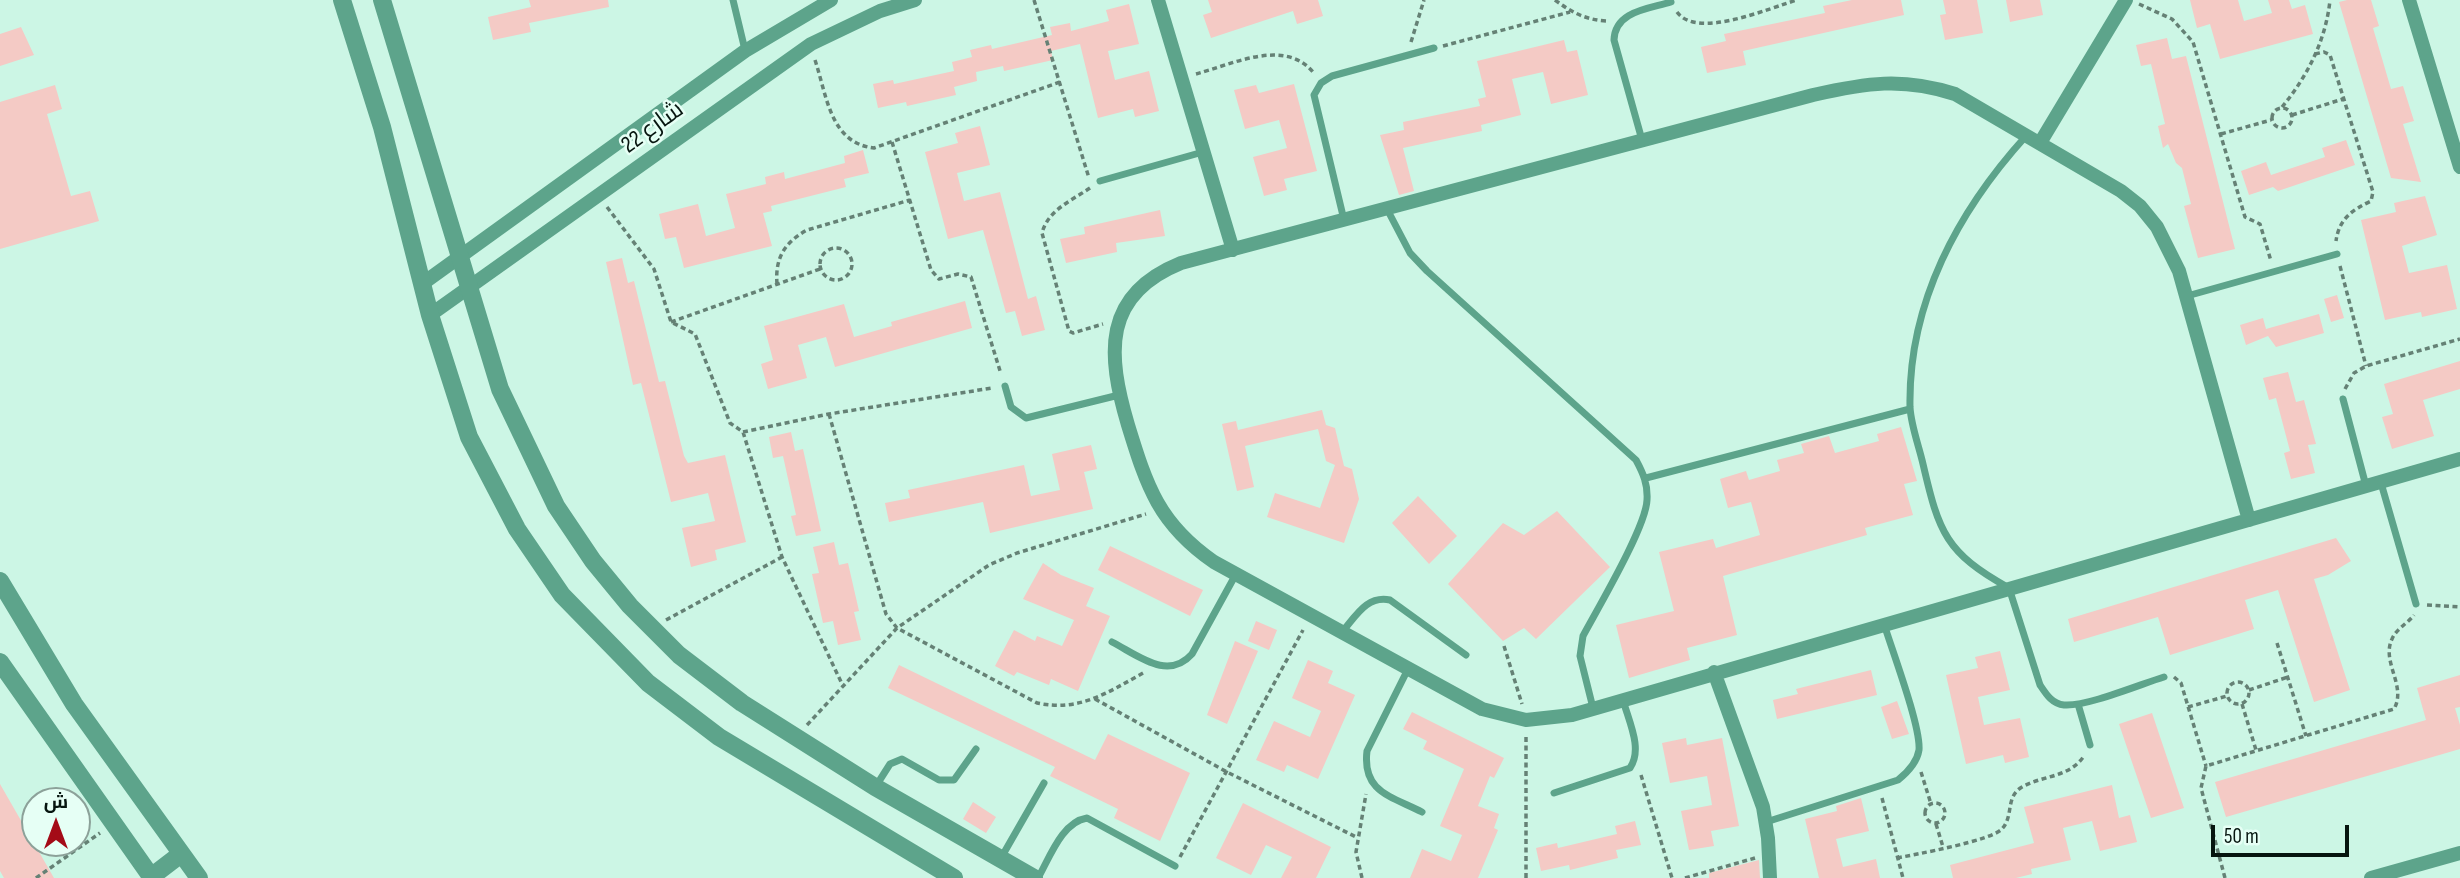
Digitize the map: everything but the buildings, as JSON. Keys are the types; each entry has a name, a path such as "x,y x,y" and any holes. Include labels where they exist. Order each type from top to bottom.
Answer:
{"street":[{"path":"342,0 382,127 430,315 475,449 517,529 562,595 592,629 648,683 719,737 954,878"},
{"path":"382,0 500,389 528,454 556,506 593,561 652,628 679,654 732,695 876,787 1036,878"},
{"name":"شارع 22","path":"422,284 745,51 831,0"},
{"name":"شارع 22","path":"430,315 469,290 811,44 880,11 915,0"},
{"path":"1158,0 1233,250"},
{"path":"2034,139 2129,0"},
{"path":"2409,0 2460,167"},
{"path":"2249,520 2187,296 2169,247 2140,206 2121,191 1955,94 1929,86 1889,82 1813,95 1161,271 1143,284 1129,300 1119,319 1113,344 1119,395 1142,471 1160,509 1190,545 1236,574 1482,709 1527,720 1560,717 1623,701 1714,672 2249,520 2460,459"},
{"path":"0,581 74,704 199,878"},
{"path":"1,665 151,878 181,854"},
{"path":"1714,672 1766,822 1770,878"},
{"path":"2371,878 2460,853"}],"lane":[{"path":"733,0 745,51"},
{"path":"1642,141 1614,40 1618,22 1626,16 1671,2"},
{"path":"1344,220 1314,95 1321,83 1332,76 1434,48"},
{"path":"2034,139 1992,174 1962,218 1939,265 1922,315 1913,366 1910,409 1934,515 1951,545 1974,568 2009,588 2040,685 2049,698 2063,705 2078,704 2164,677"},
{"path":"1100,181 1204,152"},
{"path":"1387,209 1410,253 1427,271 1636,460 1646,478 1648,502 1640,525 1583,636 1580,656 1593,709"},
{"path":"2187,296 2337,254"},
{"path":"1005,386 1012,407 1026,418 1119,395"},
{"path":"2343,399 2416,604"},
{"path":"1646,478 1910,409"},
{"path":"1112,642 1157,666 1170,668 1183,664 1192,654 1236,574"},
{"path":"1342,632 1366,604 1381,598 1390,600 1466,654"},
{"path":"1766,822 1898,780 1909,771 1917,758 1918,737 1884,624"},
{"path":"1408,669 1367,751 1369,778 1376,789 1422,812"},
{"path":"1554,793 1621,774 1636,760 1637,749 1623,701"},
{"path":"2078,704 2090,745"},
{"path":"876,787 895,760 902,759 939,780 954,780 976,749"},
{"path":"1001,859 1044,783"},
{"path":"1036,878 1068,827 1076,820 1087,818 1175,866"}],"path":[{"path":"1034,0 1087,174 1095,182 1100,181"},
{"path":"1407,56 1424,0"},
{"path":"1555,0 1570,12 1593,21 1618,22"},
{"path":"1671,2 1679,16 1694,24 1710,25 1797,0"},
{"path":"2129,0 2172,19 2193,42 2246,220 2260,224 2274,271"},
{"path":"2292,115 2291,121 2281,128 2272,120 2272,114 2282,107 2295,91 2315,54 2330,0"},
{"path":"1434,48 1570,12"},
{"path":"811,44 836,127 846,139 859,146 874,148 1059,82"},
{"path":"2315,54 2324,52 2330,55 2374,197 2342,222 2336,237 2337,254 2366,366"},
{"path":"1181,78 1267,55 1283,55 1298,60 1311,69 1321,83"},
{"path":"2292,115 2343,99"},
{"path":"2282,107 2292,115"},
{"path":"2221,134 2272,120"},
{"path":"743,432 829,414 1005,386 975,283 965,274 939,279 934,276 892,142"},
{"path":"1100,181 1052,213 1045,222 1042,233 1069,331 1076,332 1119,319"},
{"path":"598,197 649,260 659,280 671,322 695,334 730,423 743,432 782,557 843,686"},
{"path":"778,284 776,270 781,253 792,239 807,230 910,200"},
{"path":"838,247 851,256 852,271 846,277 831,280 820,269 823,254 830,249 838,247"},
{"path":"671,322 820,269"},
{"path":"2343,399 2346,385 2354,373 2366,366 2460,339"},
{"path":"829,414 886,614 898,628 1037,703 1066,707 1095,699 1157,666"},
{"path":"796,737 898,628 1003,558 1160,509"},
{"path":"652,628 782,557"},
{"path":"2206,766 2394,709 2398,692 2389,648 2393,636 2414,613 2416,604 2460,607"},
{"path":"1175,866 1311,616"},
{"path":"2277,643 2306,736"},
{"path":"1504,646 1527,720 1526,878"},
{"path":"2164,677 2178,679 2206,766 2201,788 2225,878"},
{"path":"2249,690 2288,677"},
{"path":"2242,704 2230,701 2227,690 2235,682 2241,682 2249,690"},
{"path":"2242,704 2248,698 2249,690"},
{"path":"2188,707 2227,696"},
{"path":"1095,699 1227,772 1358,838"},
{"path":"2242,704 2256,750"},
{"path":"1898,858 2001,830 2007,821 2010,800 2016,791 2069,770 2082,760 2090,745"},
{"path":"1917,758 1931,804"},
{"path":"1636,760 1672,878"},
{"path":"1362,878 1356,852 1369,778"},
{"path":"1879,786 1903,878"},
{"path":"1931,804 1942,806 1945,811 1945,817 1936,824 1930,823 1925,813 1931,804"},
{"path":"36,878 113,824"},
{"path":"1936,824 1943,847"},
{"path":"1685,878 1767,855"}]}
